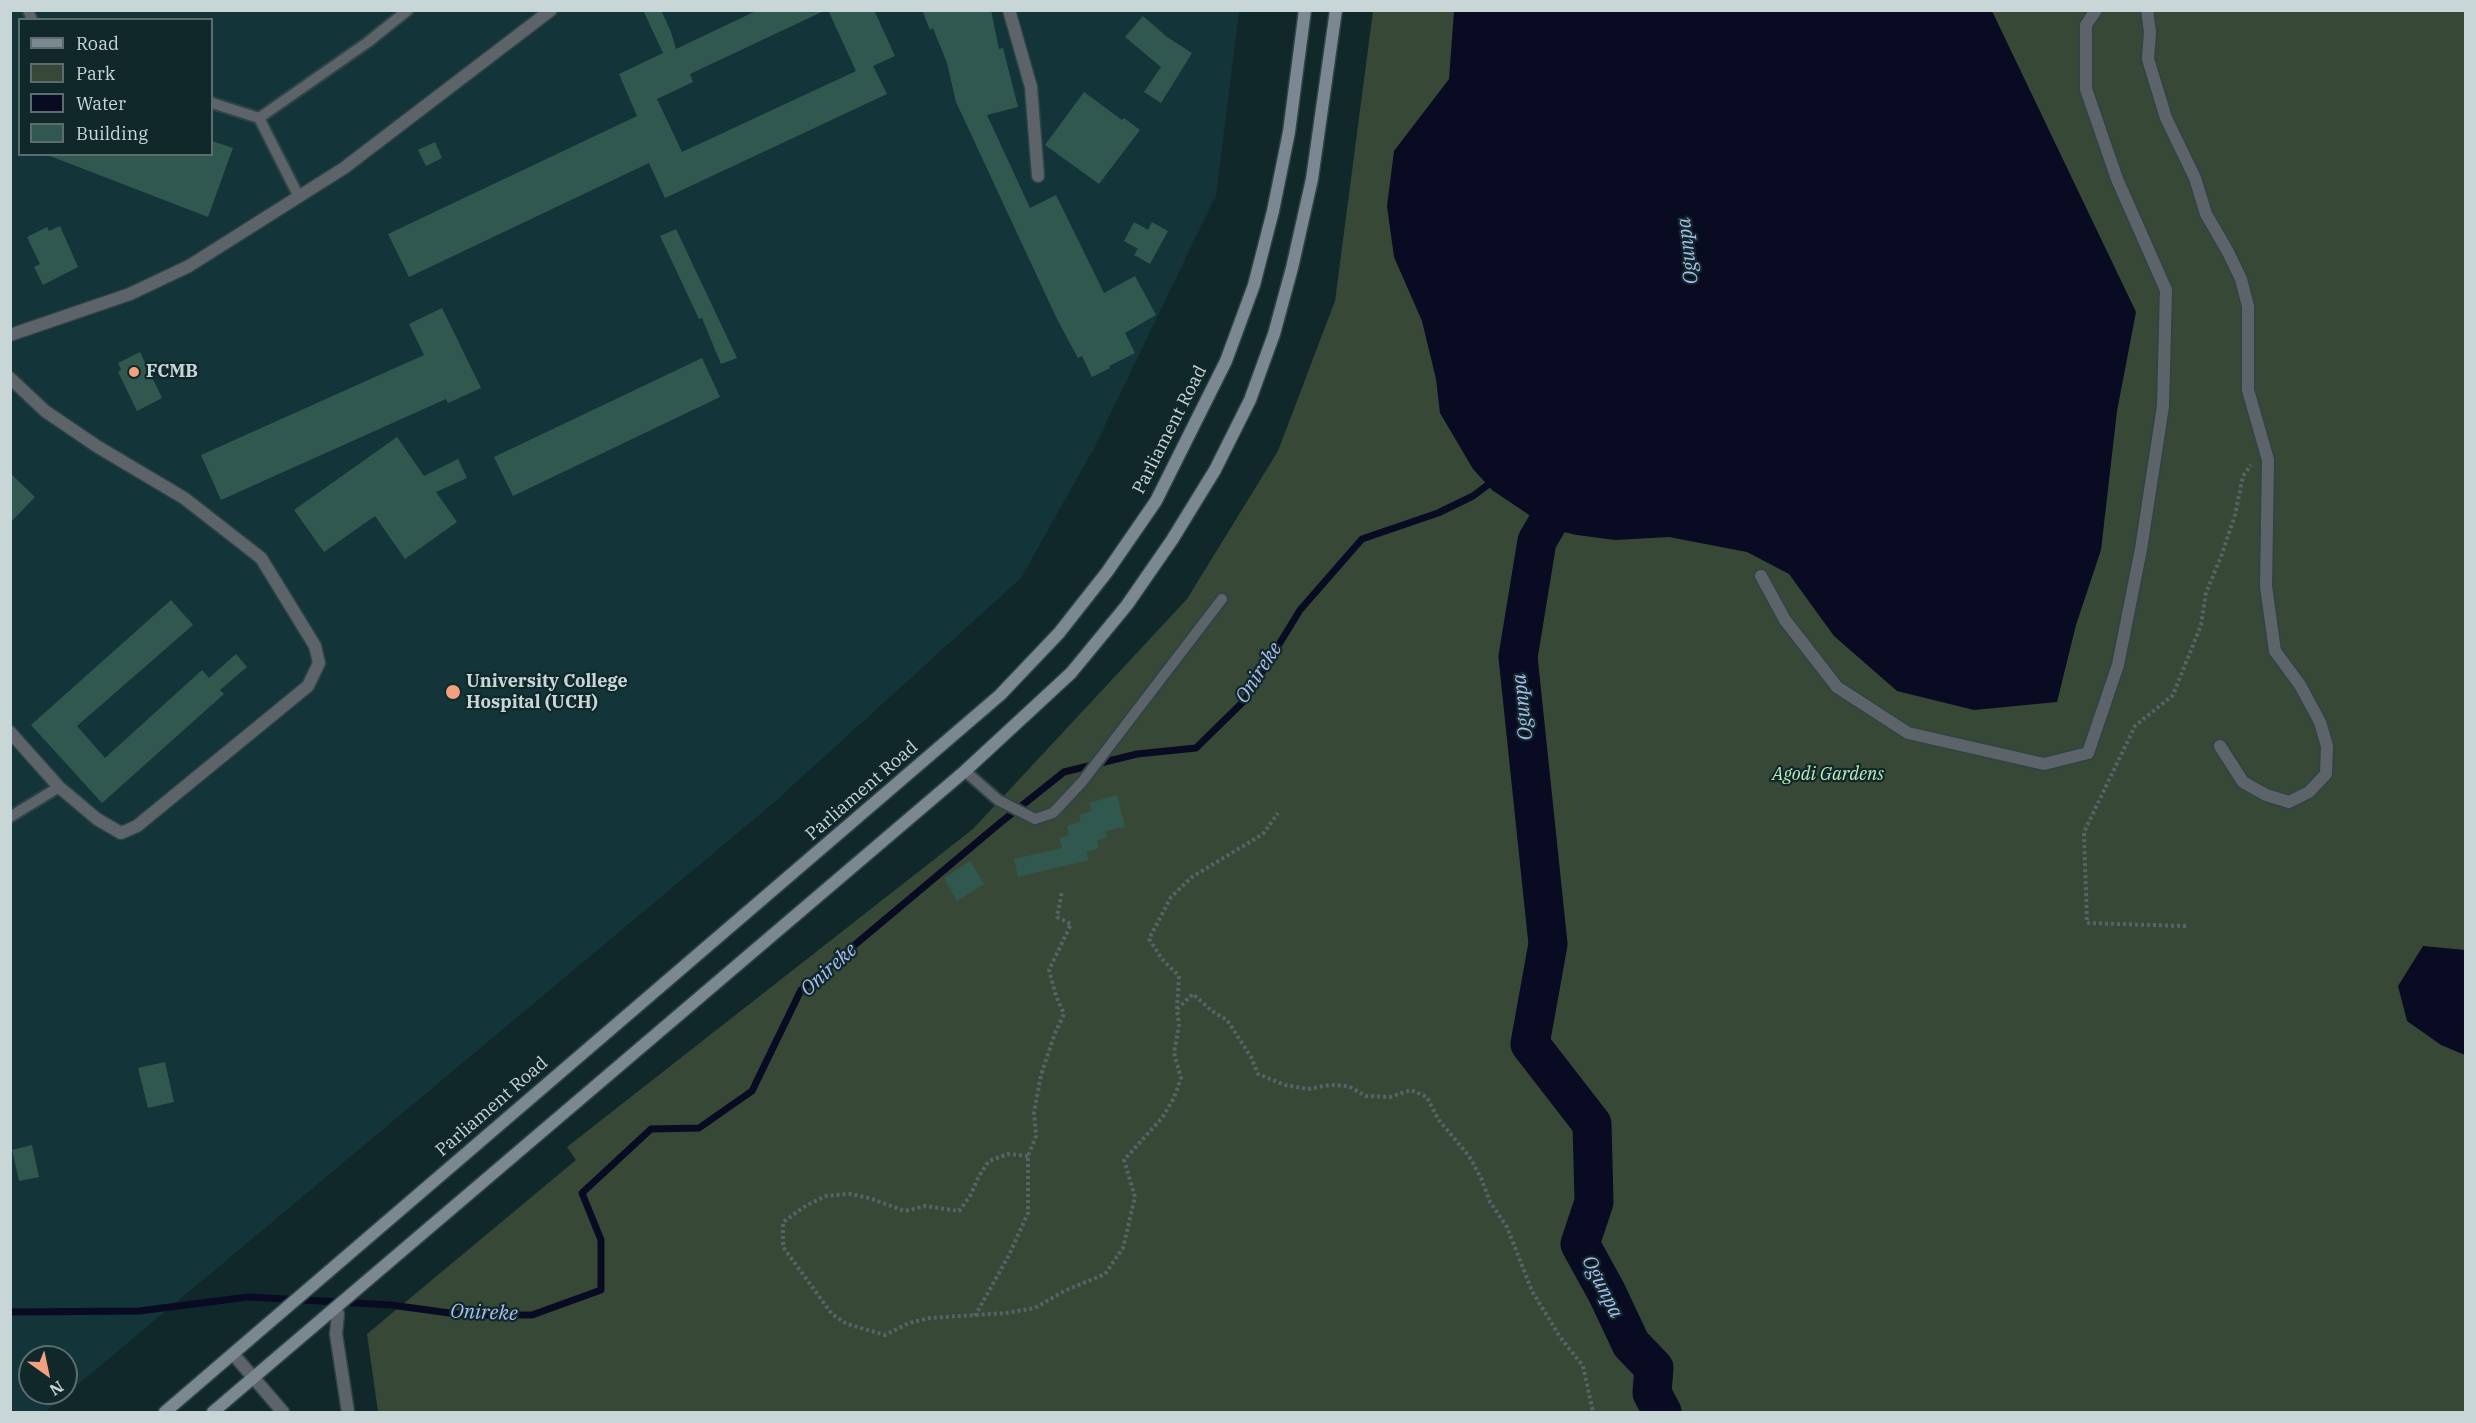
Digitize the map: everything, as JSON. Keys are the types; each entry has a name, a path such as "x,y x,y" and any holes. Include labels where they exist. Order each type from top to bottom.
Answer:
{"main road":[{"name":"Parliament Road","path":"165,1413 1000,695 1059,633 1107,572 1156,501 1226,361 1254,285 1273,211 1289,132 1305,10"},
{"path":"213,1413 965,771 1071,673 1127,605 1185,520 1215,470 1250,400 1274,334 1312,179 1336,10"}],"street":[{"path":"10,335 130,294 189,266 344,168 551,10"},
{"path":"1009,10 1031,87 1038,176"},
{"path":"1761,576 1785,620 1837,687 1908,732 2044,764 2088,753 2118,665 2140,549 2163,406 2166,290 2117,179 2086,89 2086,25 2096,10"},
{"path":"2147,10 2150,32 2148,59 2166,118 2194,178 2206,214 2241,279 2248,306 2248,390 2268,460 2266,586 2275,651 2300,685 2320,722 2327,746 2326,774 2309,792 2289,802 2266,795 2243,782 2220,746"},
{"path":"10,378 45,411 98,447 184,498 261,558 315,646 319,663 308,686 137,826 121,833 97,819 59,787 10,732"},
{"path":"334,1310 338,1314 336,1334 348,1413"},
{"path":"233,1354 283,1413"}],"lane":[{"path":"258,118 368,42 408,10"},
{"path":"213,103 258,118 298,195"},
{"path":"965,771 998,800 1035,819 1053,813 1082,782 1222,599"},
{"path":"10,817 59,787"}],"path":[{"path":"2186,926 2087,923 2084,832 2135,726 2173,695 2200,625 2206,593 2235,515 2243,476 2264,446"},
{"path":"1028,1156 1008,1154 989,1161 960,1211 925,1206 905,1210 850,1194 826,1196 807,1205 783,1222 783,1247 832,1314 847,1324 885,1335 909,1323 930,1318 974,1317 1035,1308 1064,1291 1105,1274 1123,1248 1135,1197 1124,1160 1162,1118 1174,1098 1181,1078 1174,1053 1179,1024 1177,1009 1179,976 1162,959 1149,939 1171,897 1192,877 1263,834 1278,813"},
{"path":"974,1317 1009,1255 1028,1213 1028,1156 1036,1136 1034,1112 1041,1075 1055,1033 1065,1014 1056,996 1049,970 1071,924 1057,917 1062,891"},
{"path":"1177,1009 1193,994 1212,1011 1227,1020 1251,1057 1258,1074 1285,1085 1308,1089 1330,1085 1348,1086 1366,1096 1390,1097 1411,1089 1427,1097 1438,1119 1470,1156 1490,1202 1507,1227 1532,1291 1560,1337 1583,1366 1593,1413"}],"shaded area":[{"name":"University College Hospital (UCH)","path":"10,11 1239,11 1216,195 1094,448 1021,578 771,805 78,1384 78,1345 18,1345 18,1405 53,1405 45,1412 10,1412"}],"green space":[{"name":"Agodi Gardens","path":"1373,11 2465,11 2465,1412 378,1412 367,1334 576,1160 567,1147 973,829 1187,599 1278,451 1335,301"}],"water":[{"path":"1454,11 1992,11 2136,312 2117,411 2101,550 2076,625 2057,702 1974,710 1897,691 1834,636 1789,574 1747,552 1669,537 1615,540 1550,529 1492,490 1473,469 1440,413 1436,379 1422,321 1394,257 1387,206 1394,151 1449,79"},
{"path":"2423,946 2465,950 2465,1055 2441,1045 2407,1021 2398,986"}],"building":[{"path":"643,10 661,10 676,49 758,10 826,10 690,74 693,82 657,99 682,152 856,71 828,10 874,10 895,56 873,66 887,94 665,198 649,163 409,277 388,234 637,116 619,74 663,53"},
{"path":"922,10 991,10 999,49 1003,48 1018,107 987,115 1030,208 1056,195 1104,293 1135,276 1156,315 1125,333 1135,353 1092,377 1082,356 1078,358 1057,319 956,102 947,63 933,28 930,30"},
{"path":"1143,16 1167,37 1192,53 1161,103 1144,92 1161,67 1125,37"},
{"path":"1084,92 1122,120 1124,118 1140,130 1099,184 1045,145"},
{"path":"213,141 233,148 208,217 50,156 213,156"},
{"path":"435,142 442,158 426,166 418,150"},
{"path":"1134,222 1148,230 1152,222 1168,231 1150,264 1134,255 1138,249 1124,241"},
{"path":"60,226 78,267 43,285 34,267 40,264 27,237 47,227 49,231"},
{"path":"676,229 737,358 721,364 702,318 699,319 660,236"},
{"path":"442,308 481,388 448,403 446,399 221,500 201,455 424,355 409,324"},
{"path":"140,352 162,398 137,411 118,372 121,370 118,363"},
{"path":"702,358 720,397 513,496 494,457"},
{"path":"397,437 424,476 458,459 467,478 436,492 457,522 405,559 375,516 324,552 294,510"},
{"path":"10,473 35,497 10,523"},
{"path":"171,600 193,625 77,726 105,758 202,670 209,678 236,654 247,667 220,690 224,694 102,803 31,725"},
{"path":"1117,795 1125,827 1106,831 1107,837 1097,841 1099,848 1086,852 1089,860 1018,877 1014,859 1062,848 1059,838 1069,835 1067,826 1081,821 1079,815 1092,811 1089,803"},
{"path":"970,861 984,884 957,901 944,878"},
{"path":"165,1062 174,1102 148,1108 138,1068"},
{"path":"32,1145 39,1177 19,1181 12,1150"}],"waterway":[{"name":"Onireke","path":"10,1312 139,1311 248,1297 391,1305 464,1315 532,1315 601,1290 601,1240 582,1193 651,1129 699,1128 752,1091 801,990 1064,772 1137,754 1196,748 1245,700 1300,610 1362,539 1438,513 1473,496 1493,481"},
{"name":"Ogunpa","path":"1572,481 1537,541 1518,657 1548,944 1530,1044 1592,1124 1594,1202 1580,1244 1631,1344 1654,1368 1652,1393 1662,1412"}],"place":[{"name":"FCMB","path":"134,372"},
{"name":"University College Hospital (UCH)","path":"453,692"}]}
